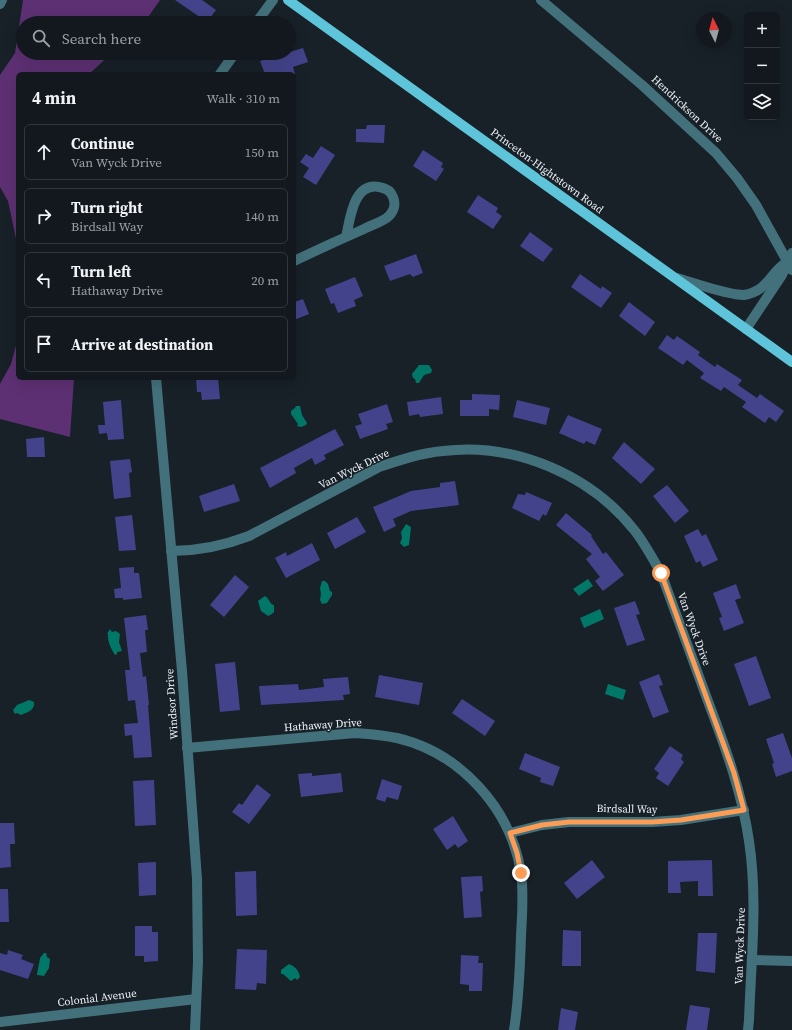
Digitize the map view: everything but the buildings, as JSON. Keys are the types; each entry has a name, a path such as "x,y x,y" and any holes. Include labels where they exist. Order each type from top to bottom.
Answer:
{"main road":[{"name":"Princeton-Hightstown Road","path":"288,0 792,362"}],"street":[{"path":"0,4 2,0"},
{"path":"261,16 273,0"},
{"name":"Hendrickson Drive","path":"541,0 642,85 716,153 737,178 756,205 790,261"},
{"path":"221,72 230,60"},
{"path":"296,260 388,218 393,211 395,202 392,194 385,188 377,186 360,192 355,201 346,237"},
{"path":"677,278 715,289 744,295 757,291 763,287 779,266 790,261"},
{"path":"746,329 790,261"},
{"name":"Windsor Drive","path":"156,380 182,671 196,879 198,962 195,1030"},
{"name":"Van Wyck Drive","path":"171,551 205,549 228,544 249,536 379,467 422,454 444,450 490,451 512,454 555,469 578,481 600,497 620,514 635,531 661,573 734,773 744,810 749,841 754,902 748,1030"},
{"name":"Hathaway Drive","path":"187,748 355,733 375,734 398,738 420,745 438,754 469,776 485,792 498,811 510,833 518,860 523,893 518,1002 514,1030"},
{"name":"Birdsall Way","path":"510,833 542,825 569,822 652,822 681,820 744,810"},
{"path":"752,960 792,961"},
{"name":"Colonial Avenue","path":"0,1022 196,998"}],"shaded area":[{"path":"23,0 160,0 149,16 21,16"},
{"path":"16,46 16,60 104,60 91,72 16,72 16,239 8,201 0,187 0,75 15,53"},
{"path":"16,345 16,380 74,380 70,437 0,419 0,384 11,364"},
{"path":"419,365 429,365 432,370 431,373 424,375 419,383 416,383 412,374"},
{"path":"296,406 300,406 302,415 307,423 301,427 297,426 298,424 291,414 291,411"},
{"path":"406,524 411,527 409,545 404,547 400,543 402,538 401,532"},
{"path":"588,579 593,586 579,596 573,589"},
{"path":"322,581 325,581 328,584 332,595 327,603 322,604 320,600 320,588"},
{"path":"265,596 271,604 274,605 274,612 268,616 261,611 258,601"},
{"path":"600,609 604,619 584,628 580,618"},
{"path":"110,629 112,632 116,631 120,634 119,642 122,651 117,652 115,655 107,634"},
{"path":"608,684 626,690 623,700 605,694"},
{"path":"29,700 34,702 32,709 21,715 17,713 15,714 13,710 17,705"},
{"path":"44,953 46,953 47,957 50,959 49,968 44,976 37,975 40,958"},
{"path":"289,964 295,967 299,973 300,977 297,980 295,978 291,981 281,974 281,970"}],"route":[{"path":"521,873 517,853 510,833 542,825 569,822 652,822 705,817 744,810 734,773 661,573"}]}
